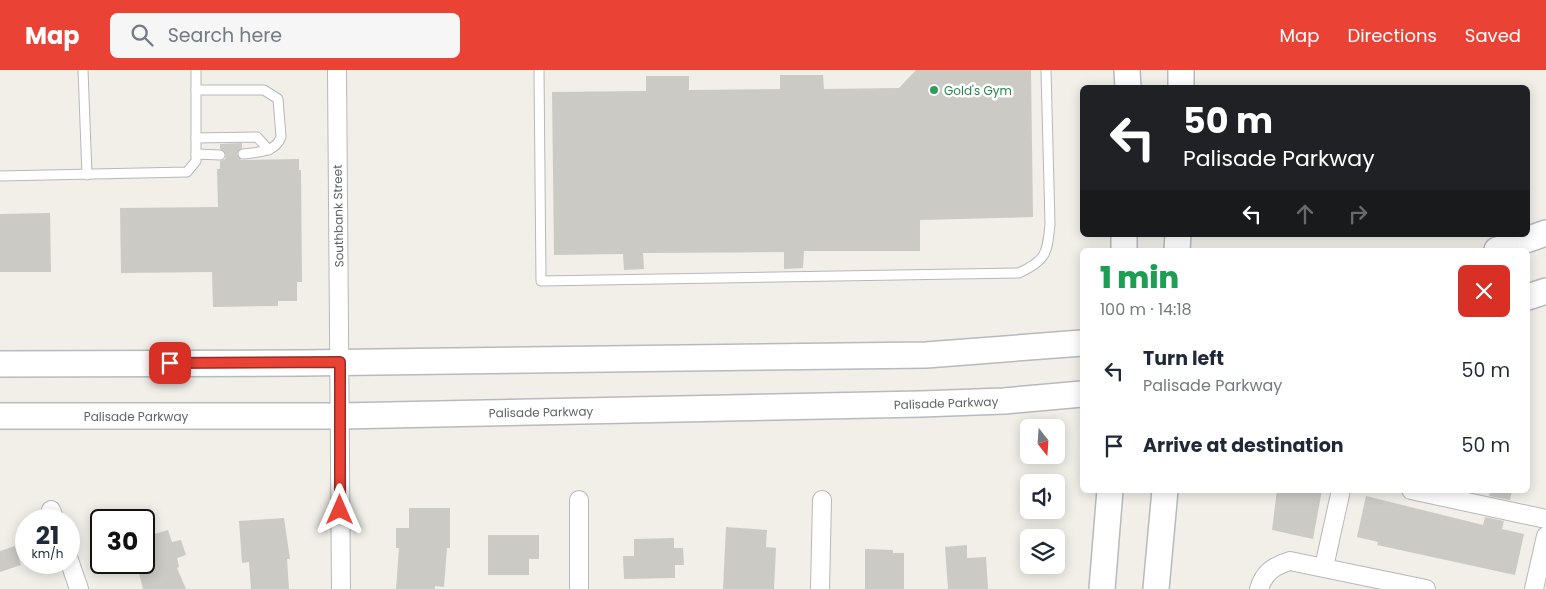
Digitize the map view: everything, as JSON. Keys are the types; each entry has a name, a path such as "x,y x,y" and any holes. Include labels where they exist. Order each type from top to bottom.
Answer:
{"main road":[{"path":"1127,70 1128,85"},
{"path":"1181,70 1181,85"},
{"path":"1503,248 1546,233"},
{"path":"1530,296 1546,291"},
{"path":"0,364 926,355 1080,343"},
{"name":"Palisade Parkway","path":"0,416 340,416 940,403 1004,401 1080,394"},
{"path":"1102,589 1110,493"},
{"path":"1156,589 1165,493"}],"street":[{"name":"Southbank Street","path":"337,70 341,589"},
{"path":"1324,567 1340,493"},
{"path":"1425,493 1546,518"},
{"path":"579,589 580,500"},
{"path":"820,589 822,500"},
{"path":"1534,589 1546,536"},
{"path":"1259,589 1264,576 1275,566 1290,561 1426,589"},
{"path":"74,574 79,589"}],"lane":[{"path":"83,70 87,176"},
{"path":"0,176 87,176 180,174 188,172 193,167 196,154 196,70"},
{"path":"539,70 541,281 1019,274 1038,264 1048,247 1050,224 1046,70"},
{"path":"196,90 264,90 272,93 278,100 280,108 280,137 275,147 269,150 243,154"},
{"path":"196,138 257,137 269,150"},
{"path":"196,154 220,154"}],"building":[{"path":"916,70 1031,70 1033,217 920,220 920,251 804,251 803,268 784,269 784,252 643,253 644,269 624,270 623,254 554,255 552,92 646,91 646,76 689,76 689,90 780,89 780,75 823,75 824,89 899,88"},
{"path":"242,143 242,148 237,154 241,160 299,159 299,170 301,170 302,282 297,282 297,301 278,301 278,306 213,307 212,272 121,273 120,208 218,207 217,169 220,169 220,161 225,159 226,155 220,149 220,144"},
{"path":"50,213 51,272 0,272 0,214"},
{"path":"1277,493 1321,493 1313,539 1272,530"},
{"path":"1490,493 1511,493 1510,500 1489,496"},
{"path":"1366,496 1483,525 1485,517 1504,521 1502,529 1524,534 1515,575 1377,545 1378,542 1357,537"},
{"path":"409,508 450,508 450,548 447,548 444,587 435,586 435,589 396,589 399,548 396,548 396,528 409,528"},
{"path":"284,518 290,559 287,559 289,589 251,589 249,562 242,563 239,521"},
{"path":"726,527 767,530 766,547 776,548 774,589 723,589"},
{"path":"168,530 172,542 181,540 186,555 177,558 179,567 177,568 186,589 143,589 139,574 155,574 155,534"},
{"path":"488,535 539,535 539,559 529,559 529,575 488,575"},
{"path":"674,538 674,548 683,548 684,565 675,565 675,578 624,579 623,556 634,556 634,539"},
{"path":"967,545 967,558 986,557 988,589 948,589 945,547"},
{"path":"15,546 15,567 0,572 0,551"},
{"path":"865,549 893,550 893,553 904,553 904,589 865,589"}],"place":[{"name":"Gold's Gym","path":"934,90"}],"route":[{"path":"170,363 340,362 340,510"}]}
